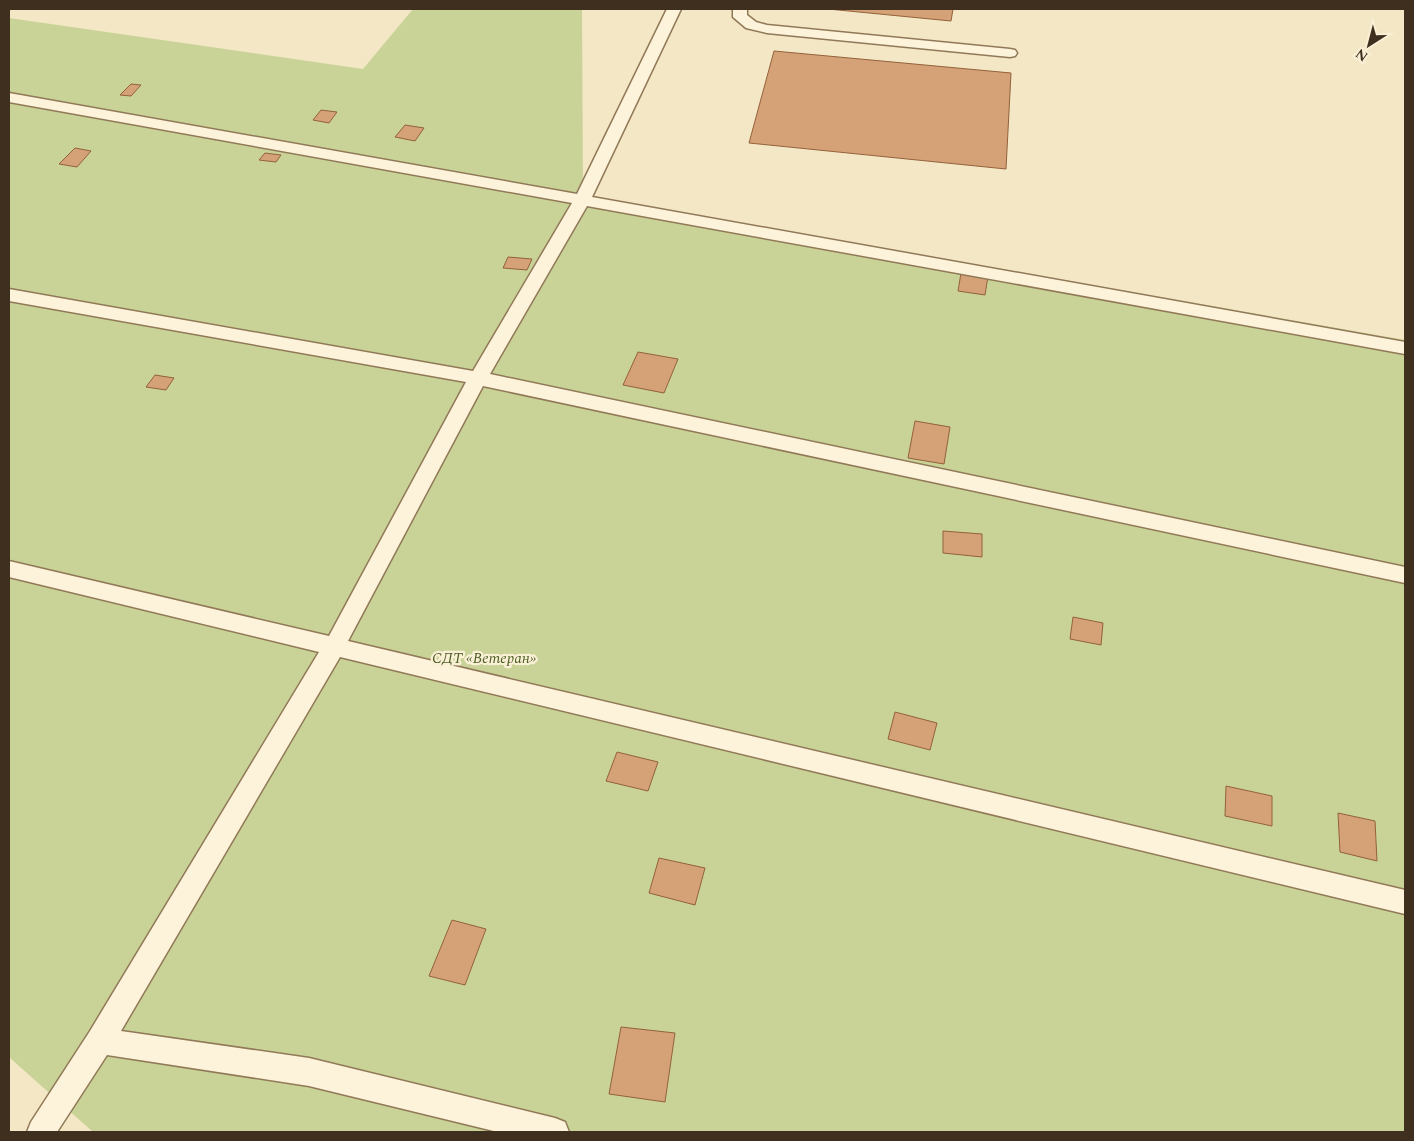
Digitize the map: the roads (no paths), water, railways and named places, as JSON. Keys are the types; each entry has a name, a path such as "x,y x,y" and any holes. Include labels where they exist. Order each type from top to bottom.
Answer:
{"lane":[{"path":"41,1132 100,1041 334,646 478,378 582,200 674,9"},
{"path":"740,9 740,17 751,25 767,29 1010,53"},
{"path":"9,97 1405,348"},
{"path":"9,295 478,378 1405,575"},
{"path":"9,569 1405,902"},
{"path":"100,1041 309,1072 554,1132"}],"park label":[{"name":"СДТ «Ветеран»","path":"484,658"}]}
